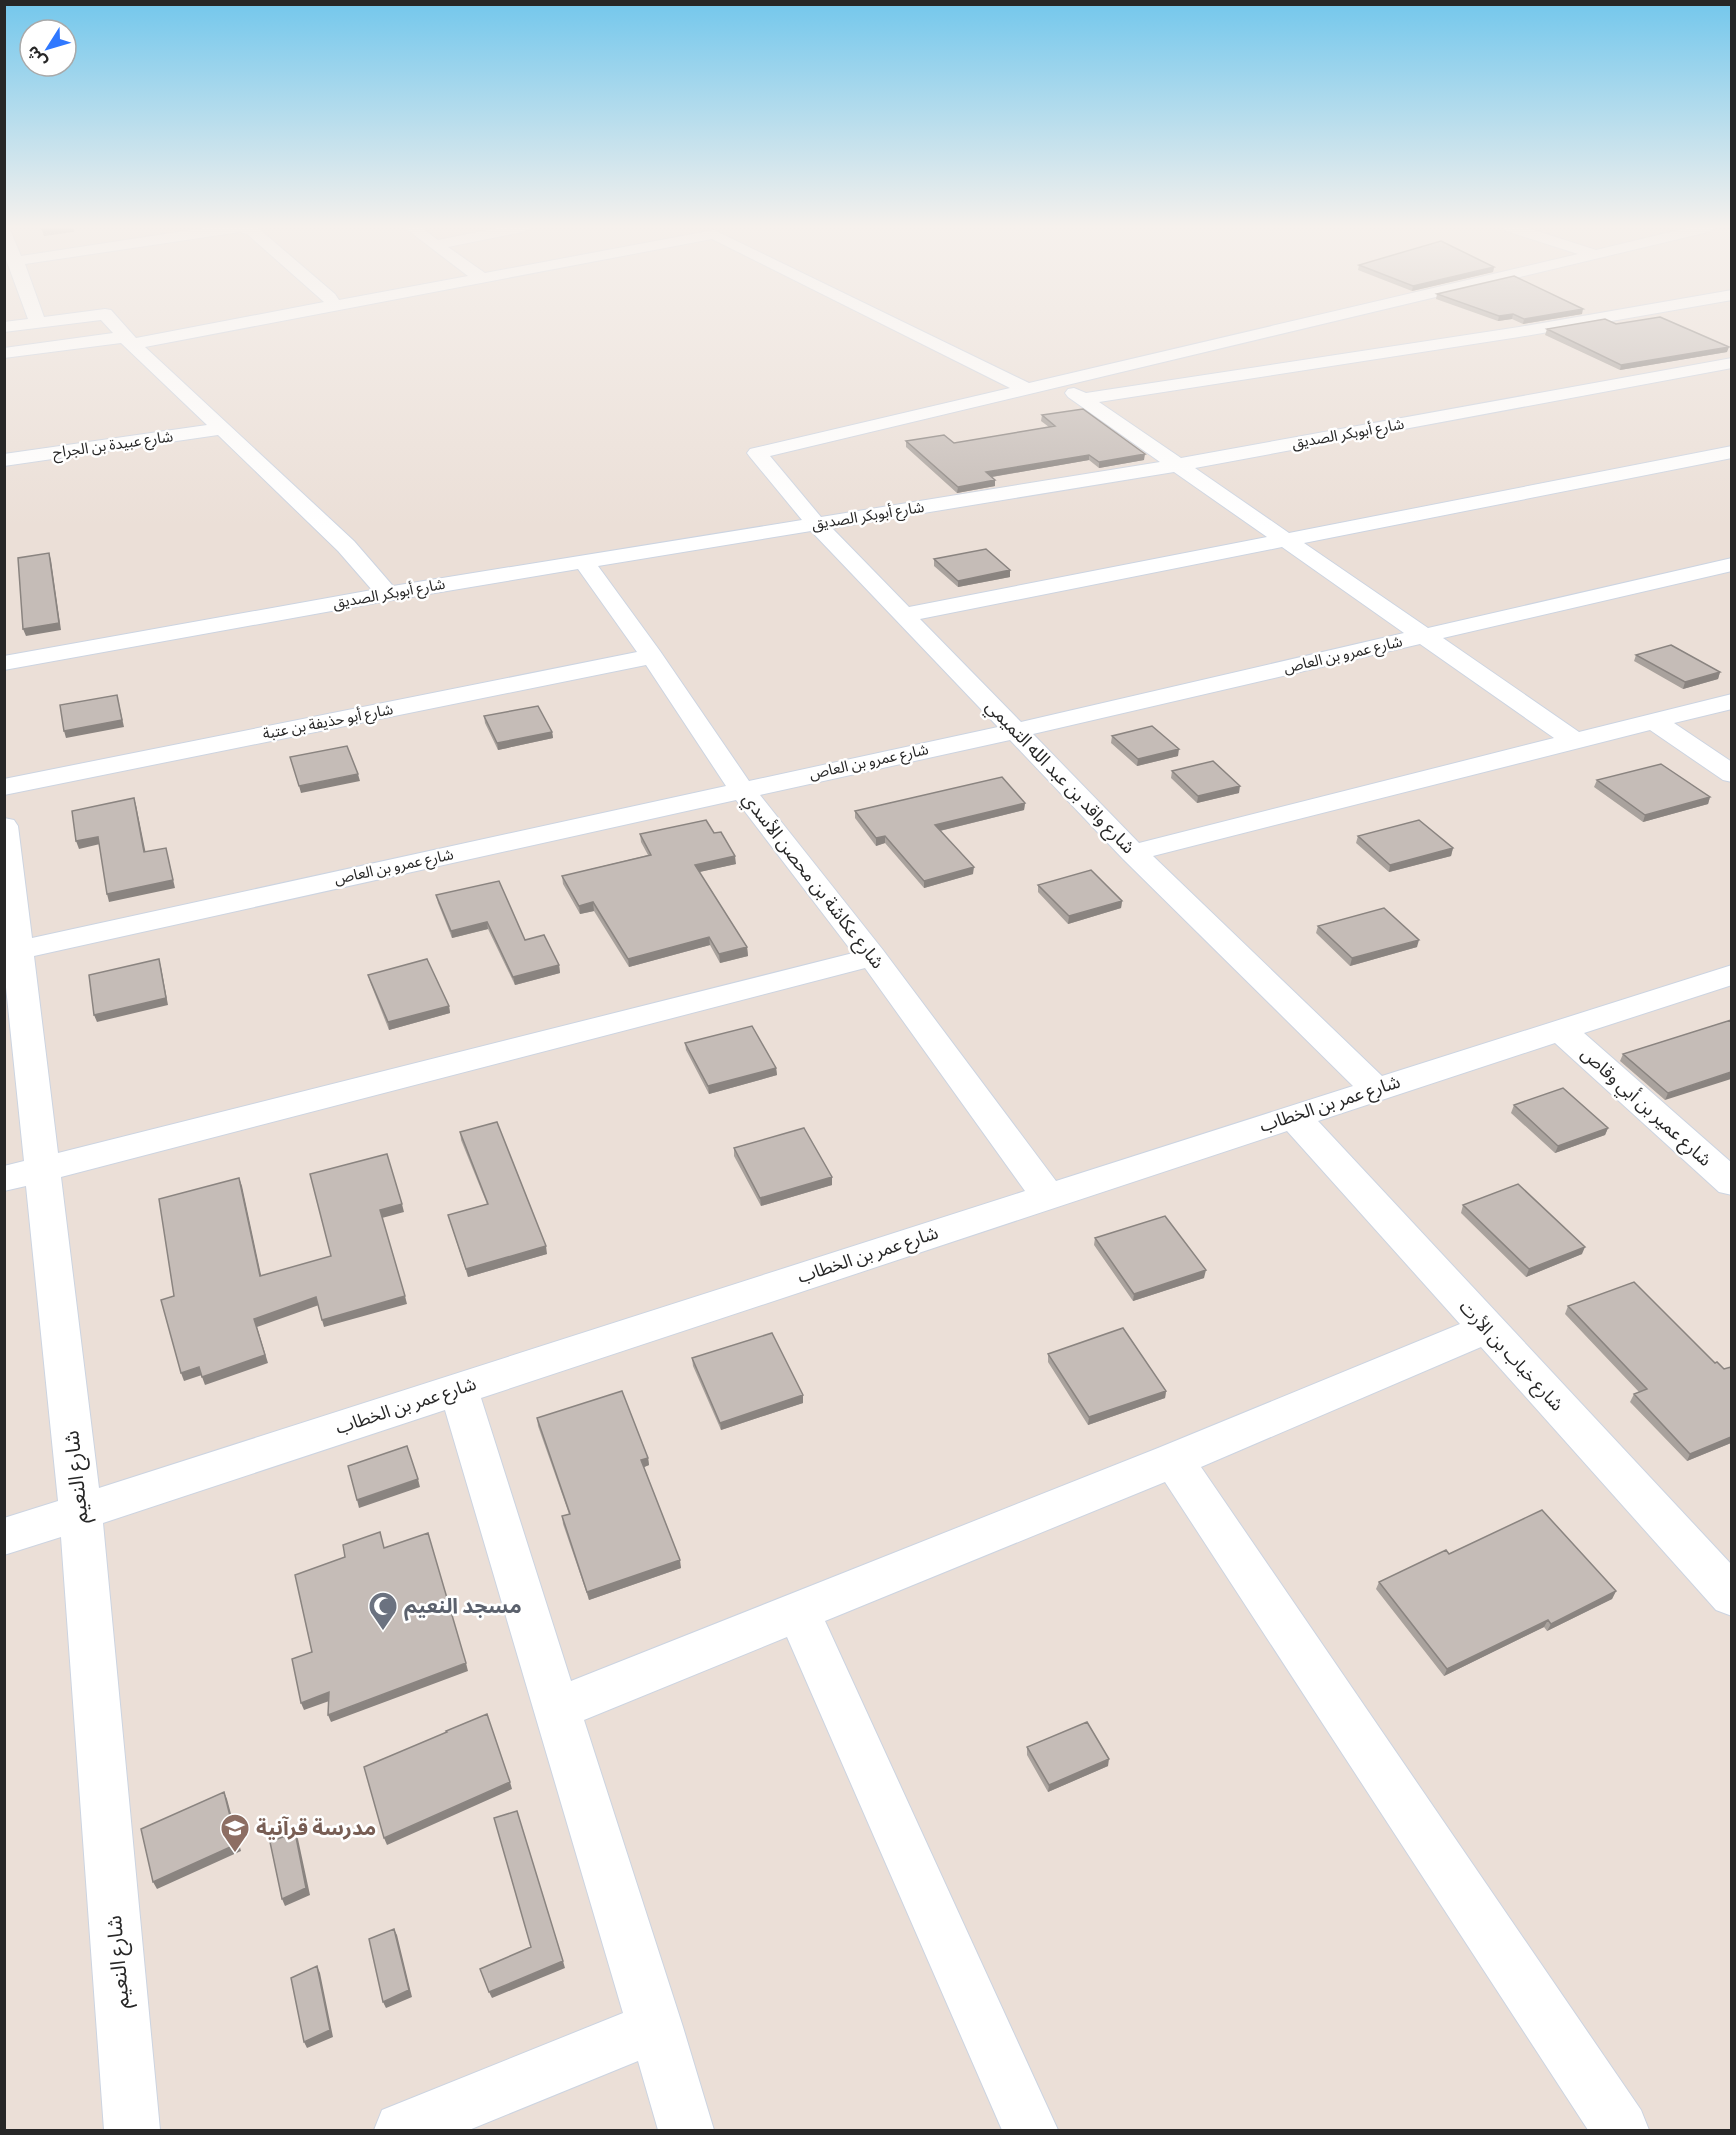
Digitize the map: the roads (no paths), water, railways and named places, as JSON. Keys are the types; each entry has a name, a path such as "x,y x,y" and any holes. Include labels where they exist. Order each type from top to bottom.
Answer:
{"street":[{"path":"117,328 128,341 346,546 387,594"},
{"path":"128,341 203,328"},
{"path":"4,353 128,341 204,328"},
{"path":"903,328 1024,388 1282,328"},
{"path":"1083,399 1545,328"},
{"name":"شارع أبوبكر الصديق","path":"4,663 387,594 1178,465 1731,363"},
{"path":"1057,381 1284,539 1443,632 1575,741"},
{"name":"شارع واقد بن عبد الله التميمي","path":"1024,388 757,453 816,524 1133,853 1376,1089"},
{"name":"شارع عبيدة بن الجراح","path":"4,460 222,429"},
{"path":"903,615 1731,452"},
{"name":"شارع عكاشة بن محصن الأسدي","path":"584,562 652,656 742,790 872,957 1048,1196"},
{"name":"شارع عمرو بن العاص","path":"12,951 1016,731 1731,564"},
{"name":"شارع أبو حذيفة بن عتبة","path":"4,787 652,656"},
{"path":"1133,853 1731,701"},
{"path":"1654,721 1731,774"},
{"name":"شارع النعيم","path":"4,826 12,951 44,1169 81,1514 132,2130"},
{"path":"4,1179 872,957"},
{"name":"شارع عمر بن الخطاب","path":"4,1537 81,1514 458,1388 1731,974"},
{"name":"شارع عمير بن أبي وقاص","path":"1561,1031 1731,1183"},
{"name":"شارع خباب بن الأرت","path":"1293,1116 1731,1596"},
{"path":"557,1709 1173,1460 1486,1329"},
{"path":"458,1388 686,2130"},
{"path":"1173,1460 1621,2130"},
{"path":"798,1611 1030,2130"},
{"path":"402,2130 656,2027"}],"place":[{"name":"مسجد النعيم","path":"383,1632"},
{"name":"مدرسة قرآنية","path":"235,1854"}]}
